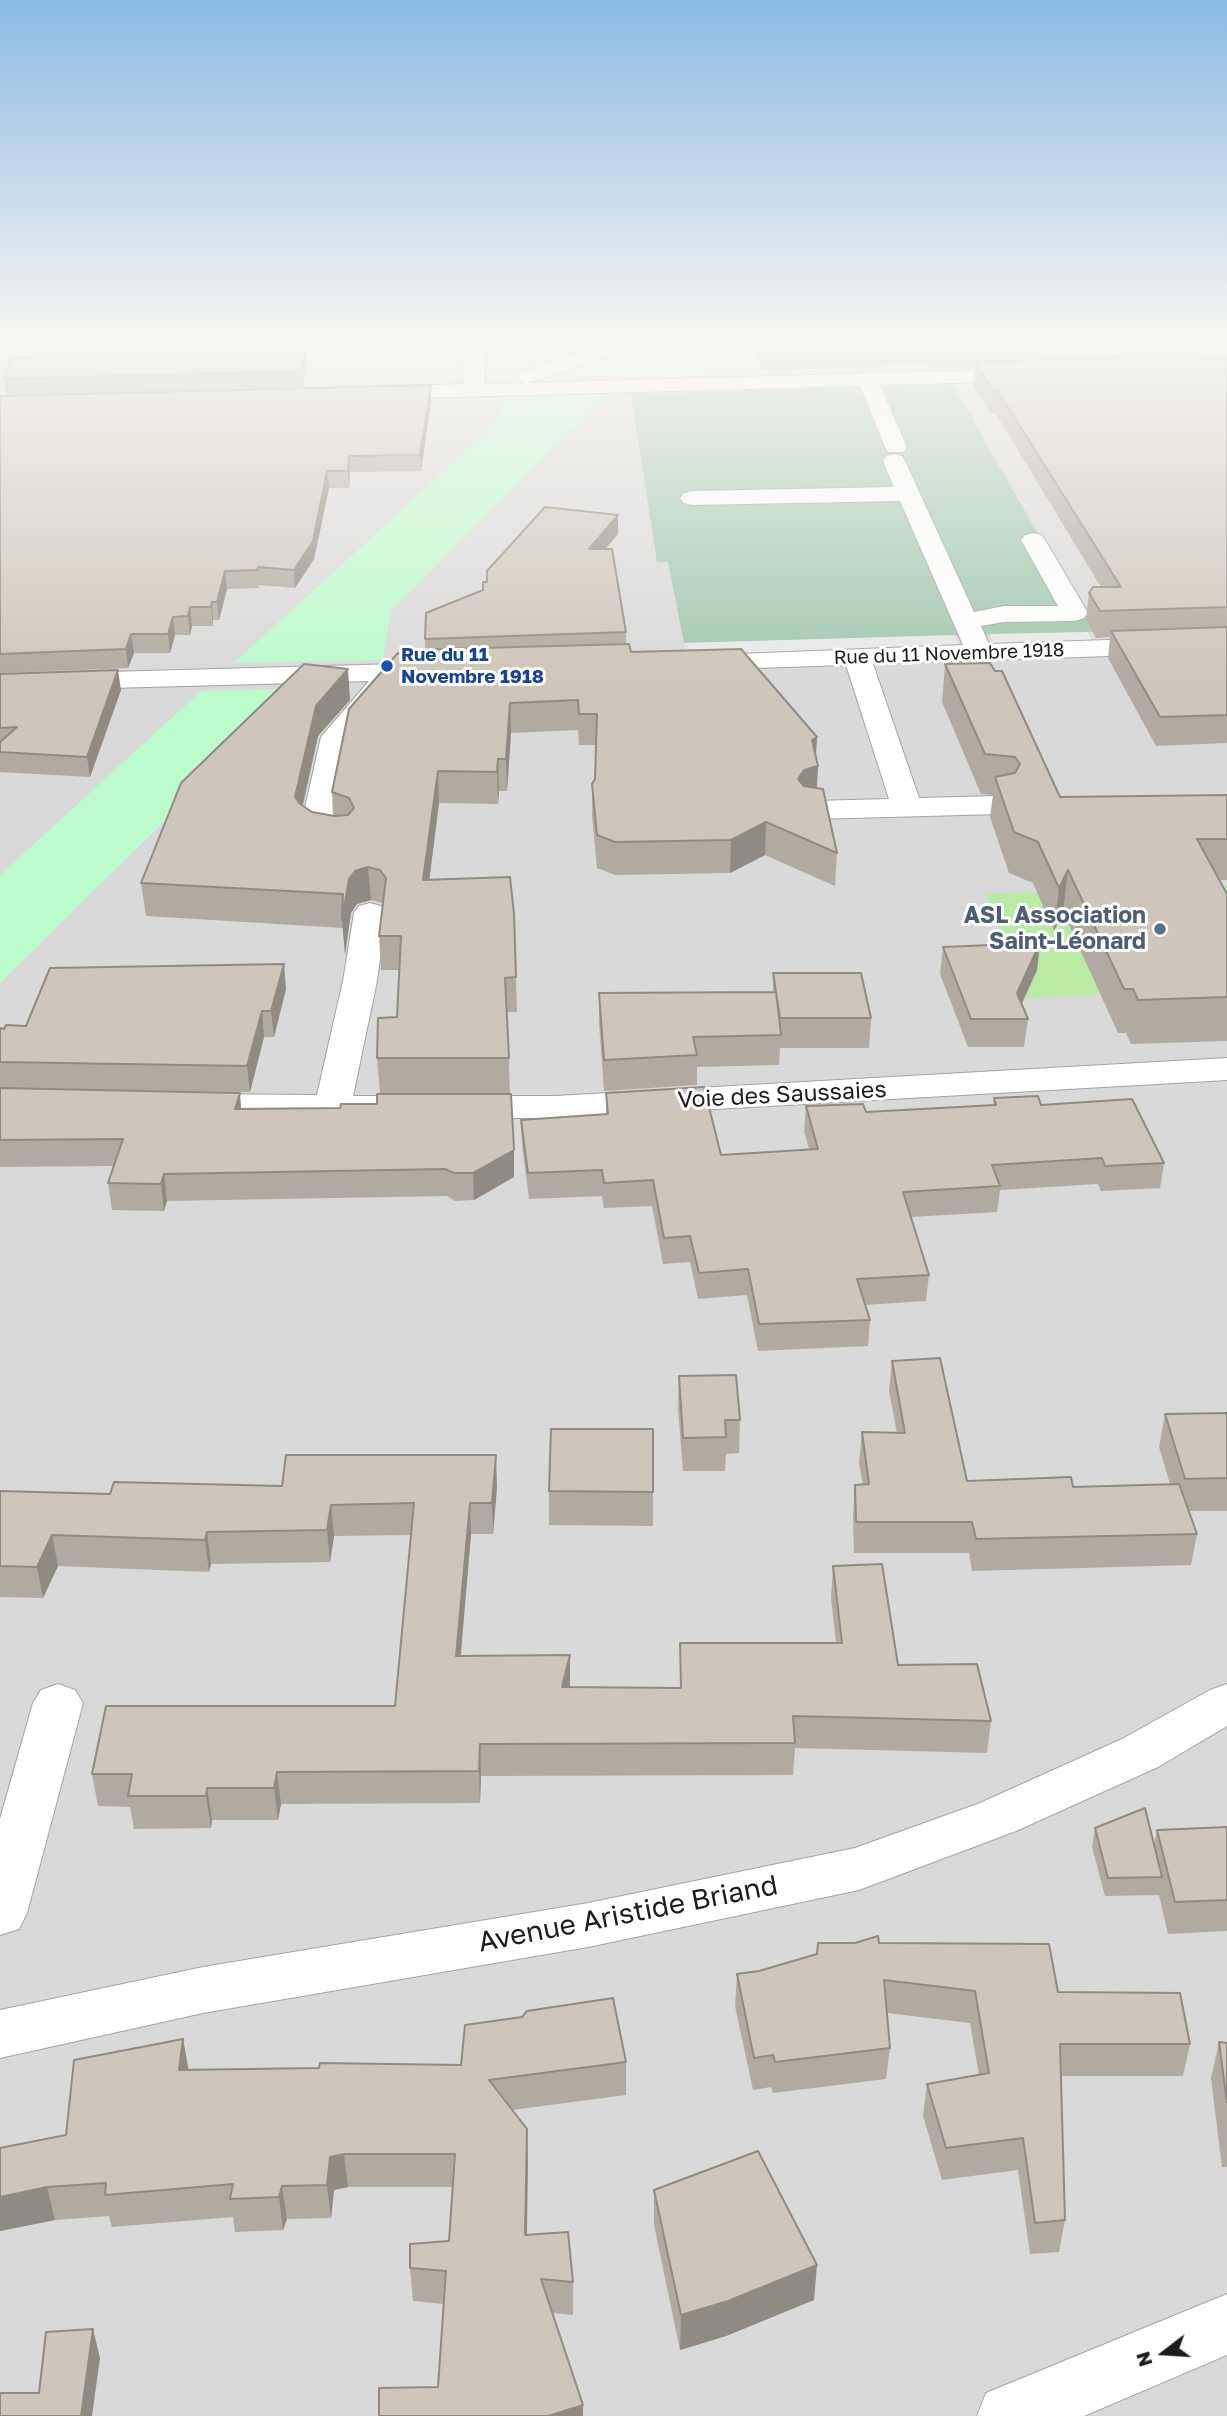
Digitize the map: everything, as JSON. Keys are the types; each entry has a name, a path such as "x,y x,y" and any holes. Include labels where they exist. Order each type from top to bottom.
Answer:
{"street":[{"path":"904,454 908,494 980,653"},
{"path":"692,498 908,494"},
{"path":"966,621 1004,614 1075,613 1033,540"},
{"name":"Rue du 11 Novembre 1918","path":"667,663 1227,644"},
{"path":"857,657 907,808"},
{"path":"0,683 453,670"},
{"path":"340,839 315,830 333,741 392,672"},
{"path":"814,810 999,806"},
{"path":"333,1107 360,981 370,913"},
{"name":"Voie des Saussaies","path":"160,1104 556,1107 1227,1069"},
{"path":"0,1913 58,1703"},
{"name":"Avenue Aristide Briand","path":"0,2034 204,1990 588,1925 859,1869 998,1817 1140,1753 1227,1703"},
{"path":"1009,2416 1227,2324"}],"shaded area":[{"path":"0,454 1227,454 1227,2416 0,2416"},
{"path":"1088,632 1094,643 995,645 989,634"},
{"path":"955,635 960,647 688,655 684,643"}],"green space":[{"path":"463,454 548,454 391,610 383,660 234,663"},
{"path":"640,454 992,454 1094,632 684,643 668,562 657,562"},
{"path":"299,689 0,983 0,875 201,691"},
{"path":"1227,886 1227,990 1024,998 986,894"}],"building":[{"path":"0,454 420,454 349,456 348,471 327,471 313,541 294,570 258,567 257,570 225,571 217,602 212,602 211,607 190,607 188,616 173,617 168,634 131,634 126,649 0,654"},
{"path":"1037,454 1227,454 1227,607 1100,611 1089,593 1093,587 1121,587"},
{"path":"545,507 618,515 589,549 612,549 626,632 425,639 426,613 483,590 483,582 487,582 487,571"},
{"path":"1227,627 1227,715 1160,717 1111,631"},
{"path":"629,644 631,652 741,649 817,737 812,740 818,766 804,770 798,779 804,786 823,789 837,853 766,822 731,840 615,842 597,835 592,784 595,779 597,714 579,714 578,700 510,703 506,759 498,759 497,772 438,771 423,880 510,877 516,977 505,978 509,1058 377,1058 378,1018 397,1017 401,936 379,936 386,878 380,870 368,867 355,871 349,879 342,920 343,894 141,883 181,783 304,664 348,669 316,706 295,797 312,812 334,816 348,815 354,808 349,798 332,792 349,709 397,654 406,650"},
{"path":"990,663 995,671 1002,671 1060,797 1227,795 1227,839 1197,839 1227,894 1227,997 1138,1000 1133,989 1124,989 1068,870 1059,888 1038,842 1014,832 995,777 1015,773 1020,764 1015,757 985,754 945,664"},
{"path":"118,670 87,757 0,752 0,742 17,727 0,728 0,674"},
{"path":"1040,943 1017,993 1028,1019 971,1019 943,947"},
{"path":"284,964 271,1011 262,1011 247,1066 0,1062 0,1028 4,1029 6,1025 26,1026 50,968"},
{"path":"773,973 861,973 871,1018 780,1018"},
{"path":"776,992 781,1035 693,1037 697,1055 604,1060 599,993"},
{"path":"704,1087 721,1155 818,1149 806,1106 863,1104 866,1112 996,1105 994,1098 1038,1096 1041,1105 1132,1099 1164,1163 1105,1166 1102,1158 992,1165 1000,1186 903,1192 929,1275 857,1279 870,1320 759,1324 748,1269 699,1273 690,1236 664,1238 653,1180 604,1183 602,1170 528,1173 521,1120 608,1114 606,1093"},
{"path":"0,1088 240,1093 235,1109 340,1108 341,1104 377,1104 377,1094 511,1094 514,1150 473,1173 454,1173 445,1169 164,1174 161,1184 108,1183 123,1139 0,1140"},
{"path":"940,1358 967,1481 1071,1477 1073,1487 1179,1484 1197,1534 976,1539 972,1522 856,1522 855,1485 869,1484 862,1432 905,1433 892,1361"},
{"path":"736,1375 740,1420 725,1420 726,1437 683,1438 679,1376"},
{"path":"1227,1413 1227,1478 1185,1479 1165,1414"},
{"path":"551,1429 653,1429 653,1492 549,1491"},
{"path":"286,1455 496,1455 492,1503 470,1503 456,1656 570,1655 562,1687 681,1688 680,1643 842,1643 833,1566 882,1564 898,1665 977,1664 991,1721 793,1716 795,1743 480,1744 479,1771 277,1772 274,1788 207,1788 206,1796 128,1796 132,1774 92,1774 106,1706 395,1706 414,1503 331,1505 327,1530 207,1532 205,1540 52,1535 37,1567 0,1566 0,1491 110,1494 114,1482 282,1486"},
{"path":"1145,1808 1162,1877 1108,1878 1095,1828"},
{"path":"1227,1827 1227,1900 1175,1902 1157,1830"},
{"path":"878,1936 879,1943 1049,1944 1058,1992 1180,1993 1190,2044 1060,2044 1065,2220 1035,2223 1023,2138 946,2148 927,2084 989,2073 975,1991 884,1980 890,2048 775,2062 773,2055 754,2058 737,1974 759,1971 817,1954 818,1943 855,1943"},
{"path":"613,1998 626,2062 489,2080 527,2129 525,2235 568,2232 573,2282 541,2279 583,2405 548,2416 379,2416 379,2388 438,2387 446,2271 410,2268 410,2244 449,2241 455,2154 344,2154 330,2157 327,2185 282,2186 279,2197 230,2199 233,2184 105,2195 106,2183 47,2187 0,2197 0,2148 66,2135 74,2060 183,2039 179,2070 319,2068 320,2063 461,2065 465,2025 522,2017 527,2011"},
{"path":"1219,2042 1227,2043 1227,2102"},
{"path":"758,2151 817,2265 728,2301 681,2315 654,2190"},
{"path":"93,2329 81,2416 0,2416 0,2393 39,2393 46,2332"}],"place":[{"name":"Rue du 11 Novembre 1918","path":"387,666"},
{"name":"ASL Association Saint-Léonard","path":"1160,929"}]}
